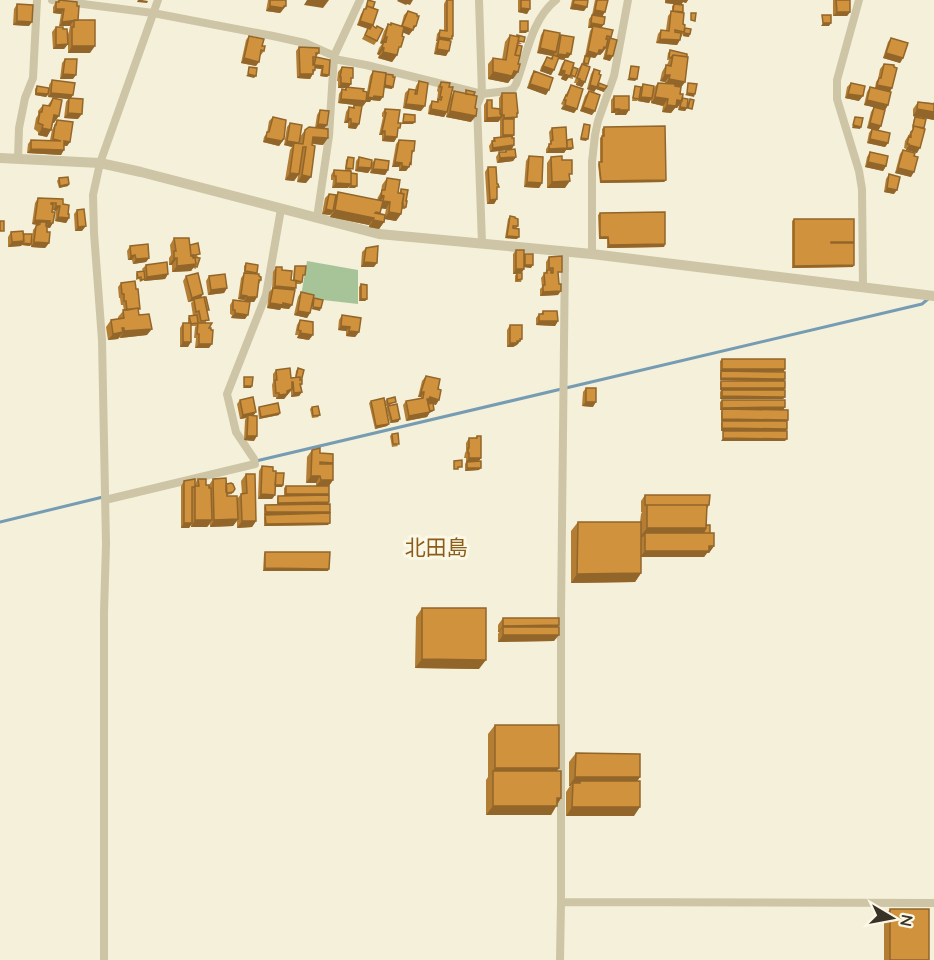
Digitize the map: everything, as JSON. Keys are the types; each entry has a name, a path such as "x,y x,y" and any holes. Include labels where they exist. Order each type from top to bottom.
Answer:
{"street":[{"path":"18,159 20,121 25,98 33,78 37,0"},
{"path":"52,0 153,13 305,43 334,57 482,94 513,89 534,30 544,11 556,0"},
{"path":"104,960 105,500 102,340 93,195 100,163 158,0"},
{"path":"317,218 329,136 334,57 360,0"},
{"path":"479,0 482,94 477,105 482,243"},
{"path":"592,254 592,162 595,135 614,76 628,0"},
{"path":"859,0 837,80 837,99 860,171 863,287"},
{"path":"0,158 100,163 379,234 592,254 934,296"},
{"path":"105,500 255,464 236,432 227,393 266,295 281,209"},
{"path":"560,960 562,352 565,252"},
{"path":"561,902 934,903"}],"green space":[{"path":"307,261 358,270 358,304 301,296"}],"building":[{"path":"59,0 77,2 78,20 62,22 64,9 56,9 56,2"},
{"path":"270,0 286,0 286,6 283,8 270,6"},
{"path":"368,0 375,2 373,8 367,6 366,8"},
{"path":"447,0 453,0 452,39 439,37 440,30 447,31"},
{"path":"521,0 530,0 530,9 521,8"},
{"path":"574,0 588,0 587,7 573,4"},
{"path":"597,0 608,0 605,12 595,10"},
{"path":"836,0 850,0 850,12 837,12"},
{"path":"17,4 33,5 32,22 17,21"},
{"path":"674,4 683,5 683,12 673,11"},
{"path":"367,6 378,10 373,25 360,21"},
{"path":"408,11 419,16 413,30 402,26"},
{"path":"671,11 684,13 684,32 675,30 681,33 680,40 660,39 661,30 669,31"},
{"path":"691,13 696,13 695,21 691,20"},
{"path":"592,15 605,17 604,24 591,23"},
{"path":"822,15 831,15 831,23 823,23"},
{"path":"74,20 95,20 95,46 72,46"},
{"path":"520,21 528,21 528,31 520,31"},
{"path":"391,23 404,27 402,36 404,37 397,55 383,52 382,47 384,41 386,42 388,24 391,25"},
{"path":"372,25 383,29 377,41 365,35"},
{"path":"593,26 613,30 611,37 607,36 606,48 599,50 598,54 588,51"},
{"path":"56,27 67,29 68,44 56,45"},
{"path":"685,28 691,29 690,34 684,33"},
{"path":"544,30 560,33 556,52 540,48"},
{"path":"510,35 519,37 515,55 520,56 518,72 514,71 512,76 493,72 493,58 506,60"},
{"path":"517,35 525,37 524,42 518,41"},
{"path":"561,35 574,37 571,54 558,54"},
{"path":"249,36 264,39 262,46 265,46 264,51 261,50 259,62 244,58"},
{"path":"610,38 617,40 613,56 606,55"},
{"path":"891,38 908,43 903,58 886,53"},
{"path":"439,39 451,41 449,51 437,49"},
{"path":"518,45 522,46 520,56 515,55"},
{"path":"299,47 319,48 319,53 313,57 315,70 313,74 300,74"},
{"path":"670,50 687,54 687,57 673,55 671,58 669,57"},
{"path":"553,55 559,57 554,70 543,66 547,57 552,59"},
{"path":"673,55 688,57 685,82 669,79 670,75 665,75 666,65 671,66"},
{"path":"585,56 590,57 588,64 584,63"},
{"path":"316,57 330,60 329,75 322,74 323,66 314,65"},
{"path":"65,59 77,59 76,75 63,74"},
{"path":"565,60 574,63 570,76 561,70"},
{"path":"582,64 590,67 585,82 577,78"},
{"path":"884,64 894,65 897,68 892,88 877,85"},
{"path":"631,66 639,67 637,79 629,78"},
{"path":"249,67 257,68 256,76 248,74"},
{"path":"342,67 353,68 351,84 341,83"},
{"path":"573,67 578,69 575,77 571,75"},
{"path":"594,69 600,71 601,75 597,87 590,85"},
{"path":"373,71 386,73 383,97 368,97"},
{"path":"534,71 553,78 549,90 530,84"},
{"path":"386,74 395,77 393,87 385,85"},
{"path":"52,80 75,83 73,95 51,93"},
{"path":"419,81 428,83 425,106 406,104 409,89 416,90 415,94 417,94"},
{"path":"441,82 450,83 449,87 453,87 447,112 431,109 432,101 441,100"},
{"path":"599,83 607,86 605,89 598,87"},
{"path":"658,83 675,84 681,87 682,101 677,100 676,106 667,105 668,99 655,97"},
{"path":"688,83 697,84 695,94 687,93"},
{"path":"851,83 865,86 863,96 848,94"},
{"path":"643,84 654,86 652,98 641,97"},
{"path":"571,85 583,89 577,109 565,105 566,100 564,100"},
{"path":"37,86 49,88 48,94 36,93"},
{"path":"635,86 641,87 639,99 633,98"},
{"path":"346,87 364,89 363,91 367,92 366,101 341,99 342,89 346,90"},
{"path":"870,87 891,92 888,105 867,100"},
{"path":"466,90 475,92 474,95 466,94"},
{"path":"454,91 477,96 476,116 450,111"},
{"path":"589,91 600,95 595,111 583,107"},
{"path":"502,93 516,93 517,117 504,118 502,115"},
{"path":"614,96 629,96 629,110 614,109"},
{"path":"53,98 62,100 59,116 54,115 51,130 42,128 43,125 38,123 43,105 50,106"},
{"path":"69,98 83,99 82,114 68,113"},
{"path":"682,98 688,99 687,108 680,107"},
{"path":"690,99 694,100 692,109 688,108"},
{"path":"487,100 492,100 492,108 500,109 501,117 487,118"},
{"path":"918,102 934,104 934,112 917,109"},
{"path":"354,105 362,106 359,124 351,123 351,119 348,118 349,107 354,108"},
{"path":"874,107 885,110 881,126 870,123"},
{"path":"385,109 400,110 398,123 401,123 397,137 385,136 385,131 382,131"},
{"path":"320,110 329,111 327,125 318,124"},
{"path":"404,114 415,115 415,122 403,122"},
{"path":"273,117 286,120 282,141 266,138"},
{"path":"855,117 863,118 861,127 853,125"},
{"path":"915,117 926,119 924,128 913,126"},
{"path":"503,119 514,119 514,135 503,135"},
{"path":"57,120 73,122 70,142 64,141 64,150 31,149 31,140 61,141 53,139"},
{"path":"290,123 302,125 299,143 287,141"},
{"path":"584,124 590,125 588,139 581,138"},
{"path":"665,126 666,180 601,181 599,162 602,162 604,127"},
{"path":"914,126 925,129 920,148 907,144"},
{"path":"309,127 328,129 328,138 313,137 312,145 315,146 311,177 302,175 306,147 303,147 299,174 290,173 294,143 303,144 305,130"},
{"path":"566,127 567,148 549,149 549,144 553,140 552,128"},
{"path":"872,129 890,133 888,143 870,139"},
{"path":"512,136 514,145 493,148 494,138"},
{"path":"572,139 573,148 567,148 567,140"},
{"path":"399,140 415,141 409,167 395,162"},
{"path":"515,149 516,157 500,158 499,152"},
{"path":"903,150 915,153 914,156 918,157 914,172 898,168"},
{"path":"870,152 888,156 886,166 868,162"},
{"path":"529,156 543,157 542,183 527,182"},
{"path":"562,156 562,160 572,160 570,181 552,182 551,157"},
{"path":"348,157 354,158 353,169 346,168"},
{"path":"359,157 372,160 371,168 358,167"},
{"path":"375,159 389,161 388,170 373,169"},
{"path":"488,167 496,167 499,187 497,187 497,199 490,200"},
{"path":"334,170 351,171 351,184 336,183"},
{"path":"351,173 357,174 357,186 351,186"},
{"path":"889,174 900,177 897,190 887,188"},
{"path":"68,177 69,184 60,186 59,178"},
{"path":"387,178 400,180 398,193 404,194 401,214 389,212 390,202 383,201 384,196 381,195 382,190 385,190"},
{"path":"401,189 408,190 406,207 402,204 404,194 401,193"},
{"path":"338,192 383,201 380,213 375,213 385,215 384,222 335,210"},
{"path":"329,194 336,195 333,211 326,209"},
{"path":"38,198 63,199 63,204 69,205 69,218 58,217 60,206 51,203 52,212 55,212 53,223 35,220"},
{"path":"84,209 86,226 78,227 77,210"},
{"path":"665,212 665,244 609,245 608,237 600,237 600,213"},
{"path":"510,216 518,219 518,226 513,226 513,228 519,229 519,237 507,236"},
{"path":"794,219 854,219 854,242 831,243 854,243 854,265 794,266"},
{"path":"0,221 4,221 4,231 0,231"},
{"path":"40,222 46,222 47,232 50,232 49,243 34,242 36,226"},
{"path":"23,231 24,241 12,242 11,232"},
{"path":"24,234 32,234 31,244 23,243"},
{"path":"174,238 189,238 191,256 195,258 196,264 177,266 177,258 174,258 174,251 176,251"},
{"path":"198,243 200,254 191,256 190,245"},
{"path":"148,244 149,258 136,259 135,255 131,256 130,246"},
{"path":"378,246 377,263 364,262 366,248"},
{"path":"516,250 524,250 524,269 516,269"},
{"path":"525,254 533,254 533,265 525,265"},
{"path":"562,256 562,272 558,272 561,291 543,292 544,273 551,270 553,273 553,268 549,268 549,257"},
{"path":"194,257 200,258 197,267 194,266 196,264"},
{"path":"167,262 168,274 147,277 146,265"},
{"path":"246,263 258,265 257,273 245,271"},
{"path":"295,266 306,266 302,282 294,280"},
{"path":"276,267 292,271 291,280 296,281 296,288 275,286"},
{"path":"144,271 145,279 141,280 137,272"},
{"path":"198,273 203,294 192,298 186,276"},
{"path":"244,273 259,274 261,277 257,297 241,295"},
{"path":"517,273 522,273 522,279 517,280"},
{"path":"225,274 227,288 211,290 209,276"},
{"path":"135,281 140,309 127,310 121,283"},
{"path":"361,284 367,285 367,299 361,299"},
{"path":"273,288 295,290 292,305 270,303"},
{"path":"301,292 314,295 310,313 298,311"},
{"path":"204,297 209,320 201,321 199,311 196,312 194,299"},
{"path":"204,297 206,297 209,310 207,310"},
{"path":"314,298 323,300 321,308 313,307"},
{"path":"233,300 250,302 248,315 235,313"},
{"path":"138,308 139,315 149,314 152,329 124,331 122,328 123,332 113,334 111,320 124,318 123,310"},
{"path":"543,311 557,311 558,321 539,321 539,314 543,314"},
{"path":"197,315 198,323 191,324 189,316"},
{"path":"342,315 361,318 359,332 349,331 350,327 341,326"},
{"path":"300,320 313,322 313,335 300,333 301,331 298,330"},
{"path":"183,323 191,323 191,342 183,342"},
{"path":"198,323 212,323 209,328 213,330 212,344 199,344"},
{"path":"510,325 522,325 522,339 517,343 510,343"},
{"path":"722,359 785,359 785,369 722,369"},
{"path":"290,368 291,378 300,377 300,380 302,379 302,384 300,384 302,392 294,393 292,382 292,389 287,391 287,394 279,395 276,393 276,370"},
{"path":"298,368 304,370 302,378 296,377"},
{"path":"721,371 785,372 785,379 721,378"},
{"path":"426,376 440,379 439,400 430,397 427,399 430,412 409,416 406,401 423,398 424,392 421,392"},
{"path":"244,377 253,377 252,386 244,386"},
{"path":"721,381 785,381 785,388 721,388"},
{"path":"586,388 596,388 596,402 586,402"},
{"path":"722,390 785,390 785,397 722,396"},
{"path":"253,397 256,412 243,415 240,400"},
{"path":"395,397 396,402 388,404 387,399"},
{"path":"384,398 389,424 376,426 371,401"},
{"path":"722,400 785,400 785,407 722,408"},
{"path":"278,403 280,413 261,417 259,407"},
{"path":"433,403 434,410 430,411 428,404"},
{"path":"397,404 400,419 392,421 388,406"},
{"path":"318,406 320,415 313,416 312,407"},
{"path":"722,409 788,410 788,420 722,419"},
{"path":"248,415 257,416 257,436 247,436"},
{"path":"722,421 787,421 787,429 722,428"},
{"path":"723,431 787,431 787,439 723,438"},
{"path":"398,433 399,444 393,444 392,434"},
{"path":"481,436 481,458 469,458 469,438 477,438"},
{"path":"320,448 320,453 333,454 333,463 320,462 320,464 333,464 333,480 321,480 320,476 311,476 312,450"},
{"path":"462,460 462,467 454,469 454,461"},
{"path":"481,461 481,468 467,468 467,462"},
{"path":"262,466 273,467 273,471 276,471 275,495 261,494"},
{"path":"276,473 284,473 283,485 275,485"},
{"path":"246,474 255,474 256,521 242,521 241,494 247,493"},
{"path":"226,478 227,496 237,496 238,519 214,520 213,479"},
{"path":"195,479 195,486 192,487 192,523 184,523 184,481"},
{"path":"198,479 206,479 206,485 211,488 212,520 195,520 195,486 199,486"},
{"path":"231,483 235,489 228,493 226,484"},
{"path":"286,486 329,486 329,494 286,494"},
{"path":"329,495 329,502 278,503 278,496"},
{"path":"645,495 710,495 709,505 645,505"},
{"path":"330,504 330,512 266,512 265,505"},
{"path":"647,505 707,505 706,528 647,528"},
{"path":"330,513 330,523 266,524 265,515"},
{"path":"578,522 641,522 641,573 577,574"},
{"path":"706,525 710,525 710,533 703,533"},
{"path":"645,533 714,533 714,546 709,546 709,551 645,551"},
{"path":"265,552 330,552 329,569 265,568"},
{"path":"422,608 486,608 486,660 422,659"},
{"path":"503,618 559,618 559,625 503,626"},
{"path":"503,627 559,627 559,635 503,635"},
{"path":"495,725 559,725 559,768 495,768"},
{"path":"576,753 640,754 640,777 575,777"},
{"path":"493,771 561,771 561,798 557,798 557,806 493,806"},
{"path":"580,781 640,781 640,807 572,807 573,783 580,783"},
{"path":"890,909 929,909 929,960 890,960"}],"waterway":[{"path":"256,461 922,304 928,299"},
{"path":"0,522 103,497"}],"district":[{"name":"北田島","path":"436,547"}]}
